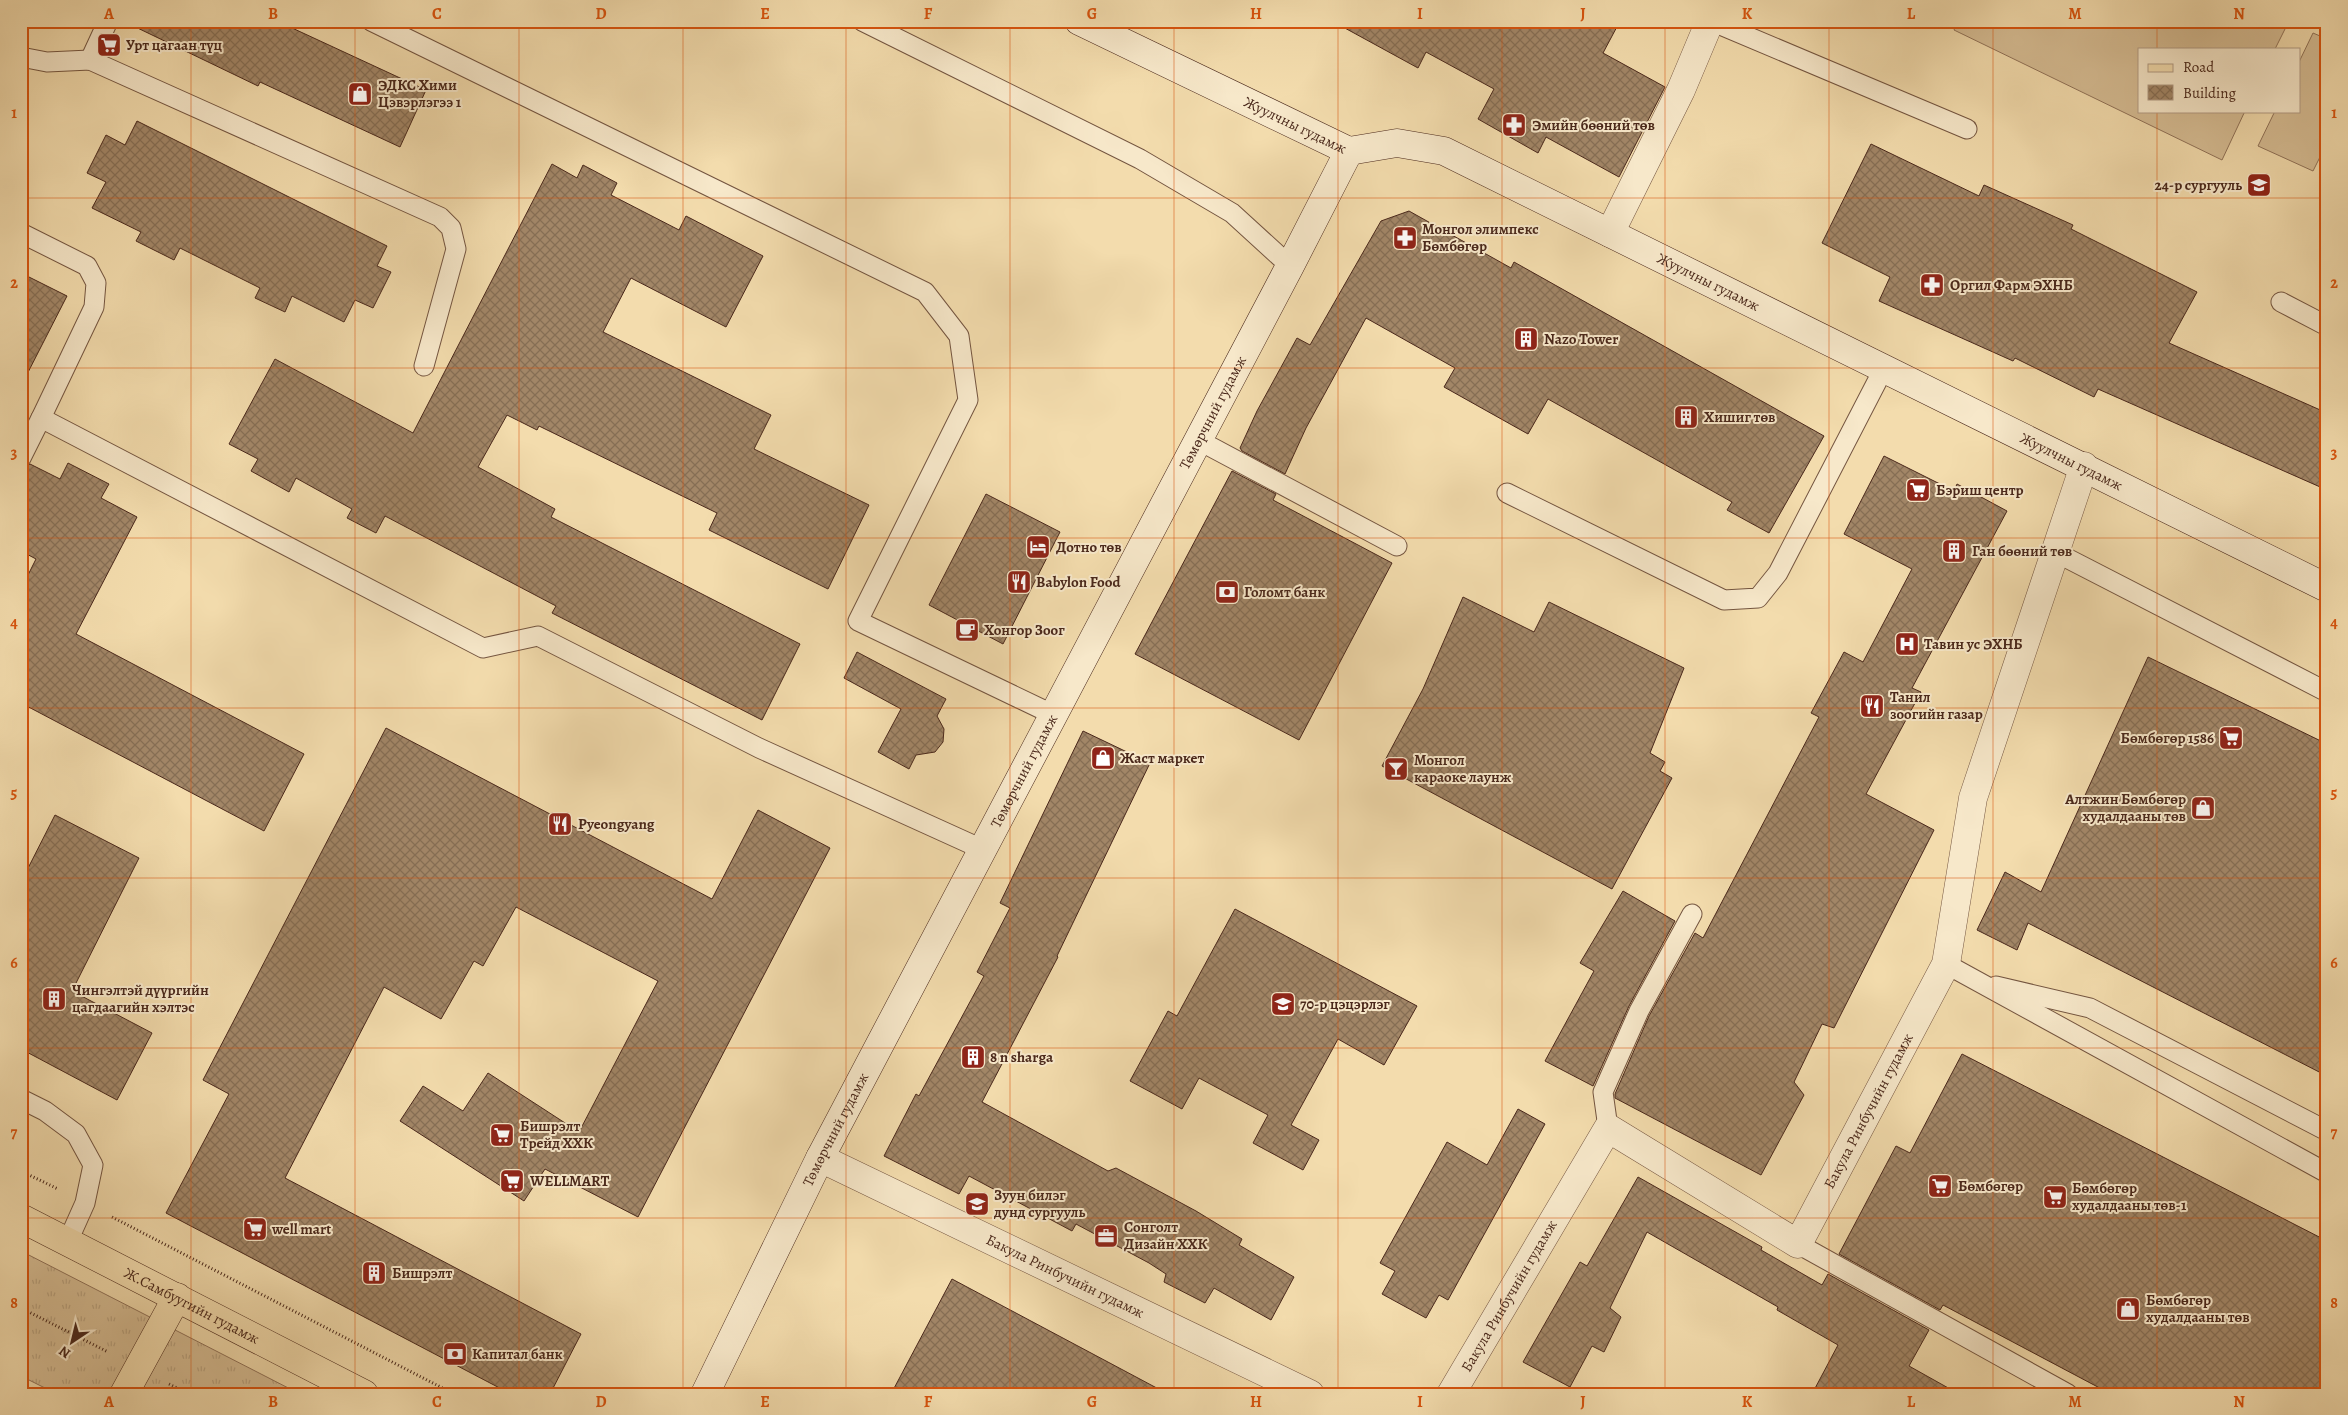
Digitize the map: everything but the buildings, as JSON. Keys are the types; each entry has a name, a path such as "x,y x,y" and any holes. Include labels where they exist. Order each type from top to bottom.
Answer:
{"main road":[{"name":"Жуулчны гудамж","path":"1079,21 1349,150 1397,143 1444,151 2084,466 2327,588"},
{"path":"1610,233 1680,90 1711,21"},
{"name":"Төмөрчний гудамж","path":"705,1394 820,1158 984,850 1349,150"},
{"name":"Бакула Ринбучийн гудамж","path":"1798,1244 1946,964 1973,798 2084,466"},
{"path":"1608,1128 1798,1244"},
{"name":"Бакула Ринбучийн гудамж","path":"1451,1394 1608,1128"},
{"name":"Бакула Ринбучийн гудамж","path":"820,1158 1310,1394"},
{"name":"Ж.Самбуугийн гудамж","path":"21,1218 364,1394"},
{"path":"124,1394 177,1297"}],"lane":[{"path":"90,60 108,21"},
{"path":"371,21 925,292 959,336 968,400 858,621 1054,715"},
{"path":"862,21 1140,160 1232,213 1290,266"},
{"path":"1711,21 1967,129"},
{"path":"21,57 47,62 90,60 440,217 451,228 456,250 424,366"},
{"path":"21,233 87,266 96,283 94,306 21,458"},
{"path":"2281,302 2327,326"},
{"path":"1507,493 1724,600 1758,598 1778,573 1884,368"},
{"path":"41,418 483,648 538,636 759,748 984,850"},
{"path":"1198,440 1397,546"},
{"path":"2055,552 2327,692"},
{"path":"1608,1128 1603,1092 1639,1011 1692,914"},
{"path":"1946,964 2327,1173"},
{"path":"1973,980 2090,1008 2327,1131"},
{"path":"21,1099 45,1111 76,1134 93,1165 85,1203 68,1241"},
{"path":"1798,1244 2068,1394"}],"path":[{"path":"21,1170 454,1394"}],"green space":[{"path":"1958,21 2289,21 2276,48 2138,48 2138,112 2245,112 2222,160 1954,30"},
{"path":"2313,33 2327,39 2327,143 2313,171 2258,146 2275,112 2300,112 2300,60"},
{"path":"21,1251 300,1394 57,1394 21,1376"}],"place":[{"name":"Урт цагаан түц","path":"109,45"},
{"name":"ЭДКС Хими Цэвэрлэгээ 1","path":"360,94"},
{"name":"Эмийн бөөний төв","path":"1514,125"},
{"name":"24-р сургууль","path":"2259,185"},
{"name":"Монгол элимпекс Бөмбөгөр","path":"1405,238"},
{"name":"Оргил Фарм ЭХНБ","path":"1932,285"},
{"name":"Nazo Tower","path":"1526,339"},
{"name":"Хишиг төв","path":"1686,417"},
{"name":"Бэриш центр","path":"1918,490"},
{"name":"Дотно төв","path":"1038,547"},
{"name":"Ган бөөний төв","path":"1954,551"},
{"name":"Babylon Food","path":"1019,582"},
{"name":"Голомт банк","path":"1227,592"},
{"name":"Хонгор Зоог","path":"967,630"},
{"name":"Тавин ус ЭХНБ","path":"1907,644"},
{"name":"Танил зоогийн газар","path":"1872,706"},
{"name":"Бөмбөгөр 1586","path":"2231,738"},
{"name":"Жаст маркет","path":"1103,758"},
{"name":"Монгол караоке лаунж","path":"1396,769"},
{"name":"Алтжин Бөмбөгөр худалдааны төв","path":"2203,808"},
{"name":"Pyeongyang","path":"560,824"},
{"name":"Чингэлтэй дүүргийн цагдаагийн хэлтэс","path":"54,999"},
{"name":"70-р цэцэрлэг","path":"1283,1004"},
{"name":"8 n sharga","path":"973,1057"},
{"name":"Бишрэлт Трейд ХХК","path":"502,1135"},
{"name":"WELLMART","path":"512,1181"},
{"name":"Бөмбөгөр","path":"1940,1186"},
{"name":"Бөмбөгөр худалдааны төв-1","path":"2055,1197"},
{"name":"Зуун билэг дунд сургууль","path":"977,1204"},
{"name":"well mart","path":"255,1229"},
{"name":"Сонголт Дизайн ХХК","path":"1106,1236"},
{"name":"Бишрэлт","path":"374,1273"},
{"name":"Бөмбөгөр худалдааны төв","path":"2128,1309"},
{"name":"Капитал банк","path":"455,1354"}]}
